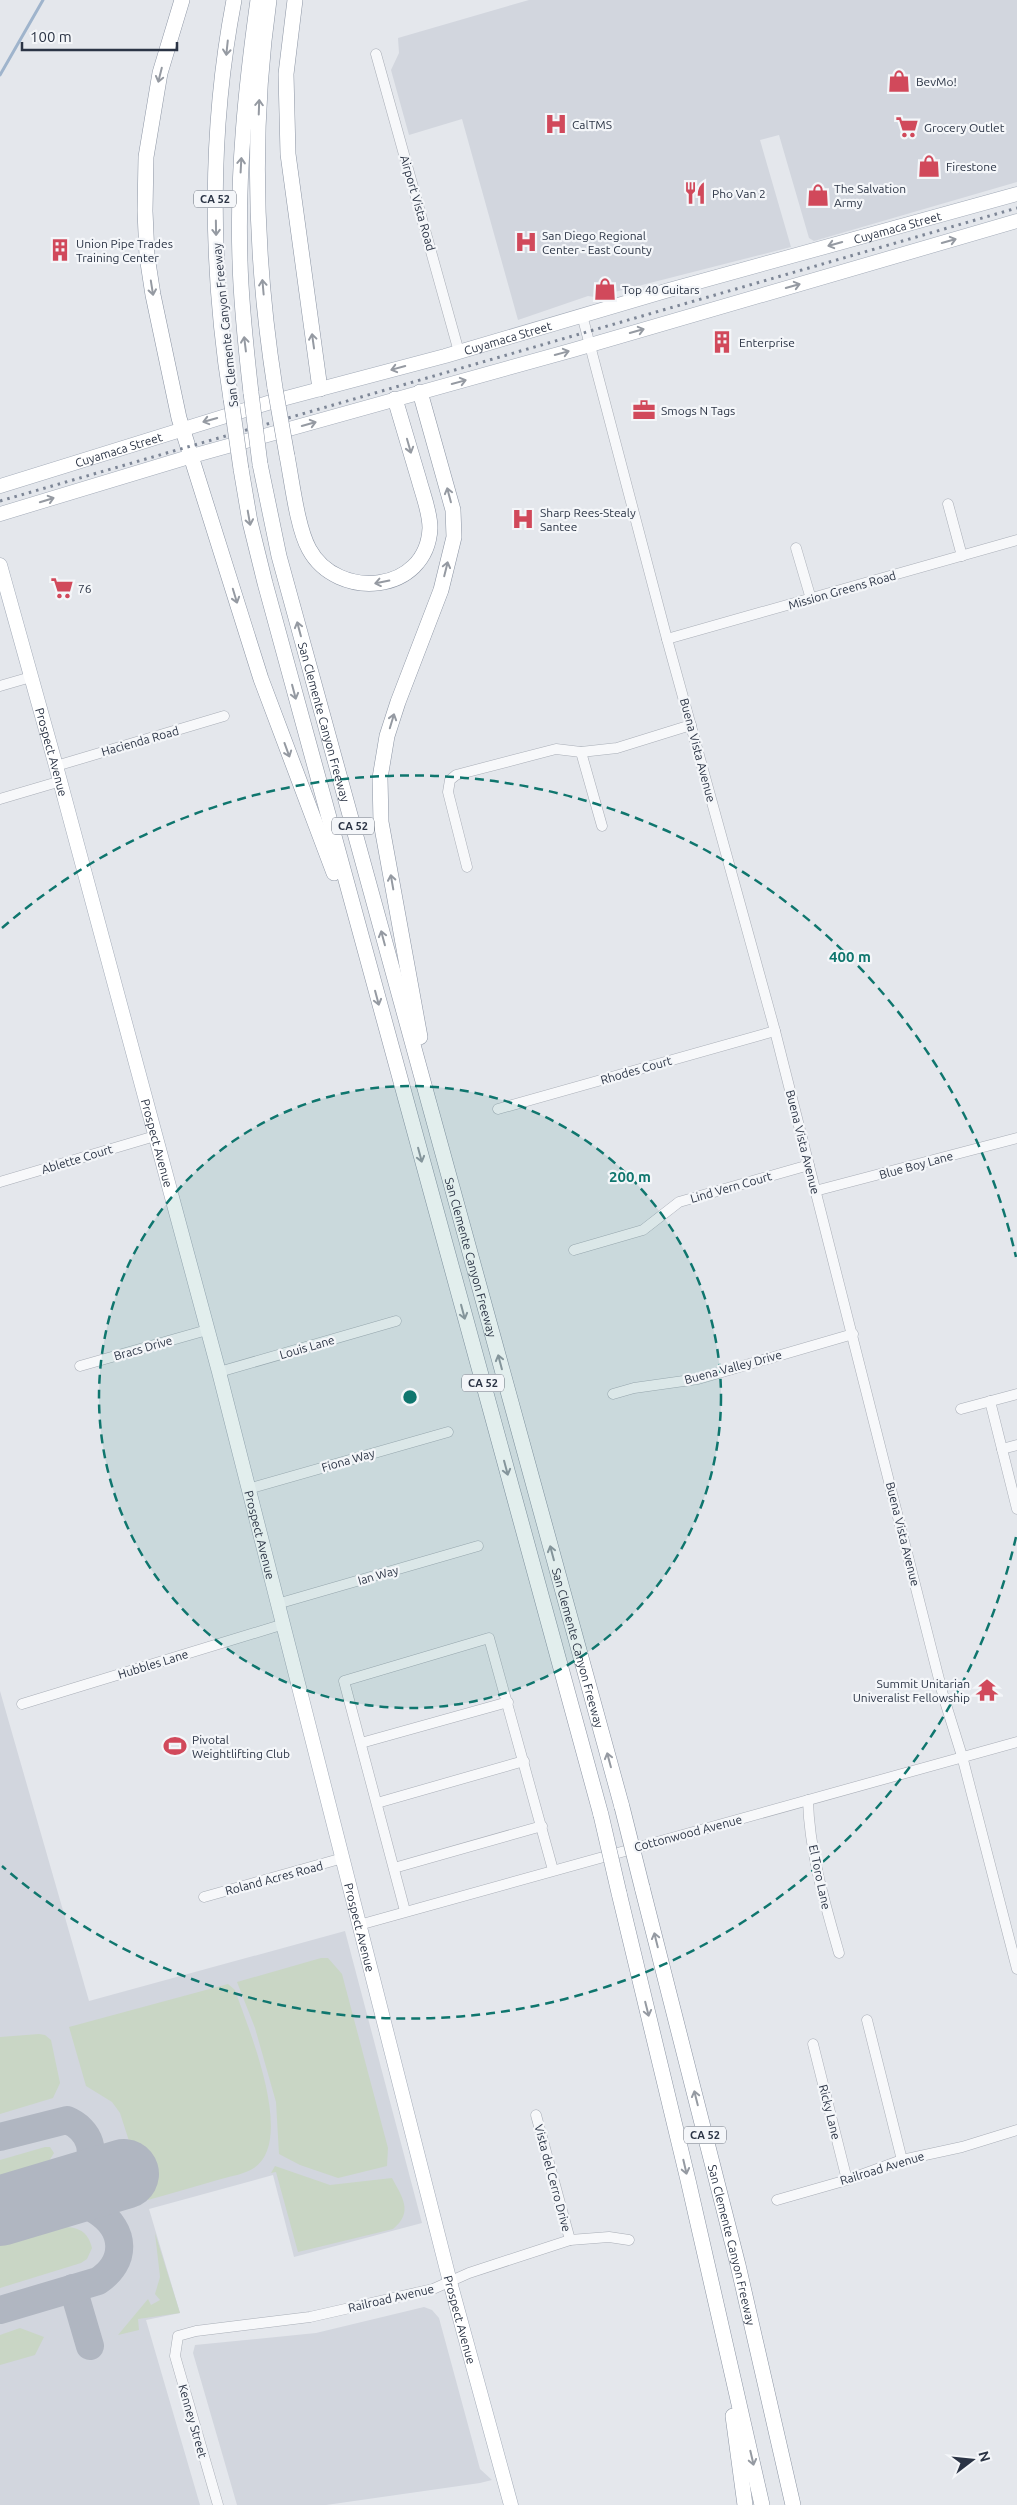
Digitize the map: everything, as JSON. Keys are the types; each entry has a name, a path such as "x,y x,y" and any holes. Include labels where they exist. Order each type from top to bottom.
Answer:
{"highway":[{"path":"182,0 160,73 146,157 145,211 147,256 153,295 182,428 261,679 364,951"},
{"name":"San Clemente Canyon Freeway","path":"234,0 224,75 215,190 216,257 231,399 250,522 364,951 601,1815 762,2505"},
{"name":"San Clemente Canyon Freeway","path":"258,0 247,88 240,214 243,324 260,464 279,556 622,1807 738,2265 792,2500"},
{"path":"269,0 259,99 257,165 263,284 275,388 287,456 309,548 321,564 347,580 361,584 379,584 394,579 408,571 418,560 430,528 426,503 395,399"},
{"path":"295,0 286,74 287,144 320,389"},
{"path":"420,392 453,510 454,537 441,590 387,736 380,778 381,822 423,1056 452,1187"},
{"path":"721,2326 745,2505"}],"main road":[{"name":"Cuyamaca Street","path":"0,486 182,428 460,352 582,315 1017,194"},
{"path":"0,514 192,456 1017,221"},
{"name":"Prospect Avenue","path":"0,565 61,781 154,1136 219,1372 450,2282 511,2505"}],"street":[{"name":"Airport Vista Road","path":"376,54 460,352"},
{"name":"Buena Vista Avenue","path":"582,315 667,639 775,1031 943,1695 962,1756 1017,1969"},
{"path":"948,504 962,556"},
{"name":"Mission Greens Road","path":"667,639 1017,540"},
{"path":"796,548 811,598"},
{"path":"0,686 31,677"},
{"name":"Hacienda Road","path":"56,766 224,716"},
{"path":"467,867 448,792 450,780 456,775 556,750 581,752 617,748 691,725"},
{"path":"581,752 602,826"},
{"path":"0,799 61,781"},
{"name":"Rhodes Court","path":"498,1109 775,1031"},
{"name":"Ablette Court","path":"0,1182 154,1136"},
{"name":"Blue Boy Lane","path":"815,1191 1017,1138"},
{"name":"Lind Vern Court","path":"574,1250 643,1230 679,1202 809,1165"},
{"name":"Louis Lane","path":"219,1372 396,1321"},
{"name":"Bracs Drive","path":"80,1366 207,1330"},
{"name":"Buena Valley Drive","path":"613,1394 634,1388 698,1379 853,1334"},
{"path":"961,1409 1017,1394"},
{"path":"990,1401 1017,1509"},
{"name":"Fiona Way","path":"248,1489 448,1432"},
{"path":"1002,1449 1017,1445"},
{"name":"Ian Way","path":"277,1604 478,1546"},
{"name":"Hubbles Lane","path":"22,1704 284,1624"},
{"path":"405,1911 344,1681 489,1638 553,1870"},
{"path":"361,1743 508,1702"},
{"name":"Cottonwood Avenue","path":"359,1925 1017,1742"},
{"path":"377,1803 524,1762"},
{"name":"El Toro Lane","path":"808,1800 808,1823 824,1902 839,1953"},
{"path":"394,1868 542,1826"},
{"name":"Roland Acres Road","path":"204,1897 343,1858"},
{"path":"867,2020 902,2160"},
{"name":"Ricky Lane","path":"813,2044 846,2180"},
{"name":"Vista del Cerro Drive","path":"536,2115 570,2240"},
{"name":"Railroad Avenue","path":"776,2200 846,2180 902,2160 962,2147 1017,2130"},
{"name":"Railroad Avenue","path":"178,2336 196,2331 310,2317 433,2289 570,2240 609,2236 629,2240"},
{"name":"Kenney Street","path":"178,2336 175,2356 218,2505"}],"shaded area":[{"path":"529,0 1017,0 1017,182 814,241 809,238 779,135 760,140 791,247 595,297 588,296 518,320 462,119 409,135 391,70 399,53 398,38"},
{"path":"0,1691 89,2001 345,1931 422,2223 294,2257 273,2175 149,2209 180,2313 146,2320 200,2505 0,2505"},
{"path":"424,2307 432,2310 439,2318 480,2469 492,2480 326,2505 237,2505 193,2353 195,2345 316,2333"}],"green space":[{"path":"321,1958 328,1958 342,1974 388,2148 387,2166 338,2178 300,2165 279,2154 276,2102 255,2028 237,1982"},
{"path":"228,1984 235,1990 258,2056 265,2083 270,2109 271,2134 266,2154 254,2168 247,2172 148,2200 120,2113 112,2102 86,2086 69,2027"},
{"path":"45,2035 51,2040 60,2083 53,2098 0,2114 0,2037"},
{"path":"50,2147 54,2153 49,2161 0,2176 0,2160"},
{"path":"275,2166 330,2185 392,2178 404,2204 403,2217 393,2229 298,2252 276,2172 271,2173"},
{"path":"66,2227 80,2230 86,2235 92,2248 87,2259 81,2263 0,2288 0,2245"},
{"path":"155,2233 180,2313 138,2319 139,2330 118,2335 148,2299 151,2305 160,2300 155,2294 160,2277"},
{"path":"20,2328 44,2337 35,2355 0,2365 0,2335"}],"waterway":[{"path":"0,75 43,0"}],"taxiway":[{"path":"0,2137 67,2120 81,2129 86,2136 91,2150 87,2166 74,2180 49,2197"},
{"path":"0,2310 98,2281 114,2265 118,2256 118,2236 107,2219 86,2205 49,2197"},
{"path":"73,2288 90,2346"}],"runway":[{"path":"0,2211 124,2174"}],"railway":[{"path":"0,501 1017,208"}],"place":[{"name":"BevMo!","path":"899,81"},
{"name":"CalTMS","path":"556,124"},
{"name":"Grocery Outlet","path":"907,127"},
{"name":"Firestone","path":"929,166"},
{"name":"Pho Van 2","path":"695,193"},
{"name":"The Salvation Army","path":"818,195"},
{"name":"San Diego Regional Center - East County","path":"526,242"},
{"name":"Union Pipe Trades Training Center","path":"60,250"},
{"name":"Top 40 Guitars","path":"605,289"},
{"name":"Enterprise","path":"722,342"},
{"name":"Smogs N Tags","path":"644,410"},
{"name":"Sharp Rees-Stealy Santee","path":"523,519"},
{"name":"76","path":"62,588"},
{"name":"Summit Unitarian Univeralist Fellowship","path":"987,1690"},
{"name":"Pivotal Weightlifting Club","path":"175,1746"}]}
